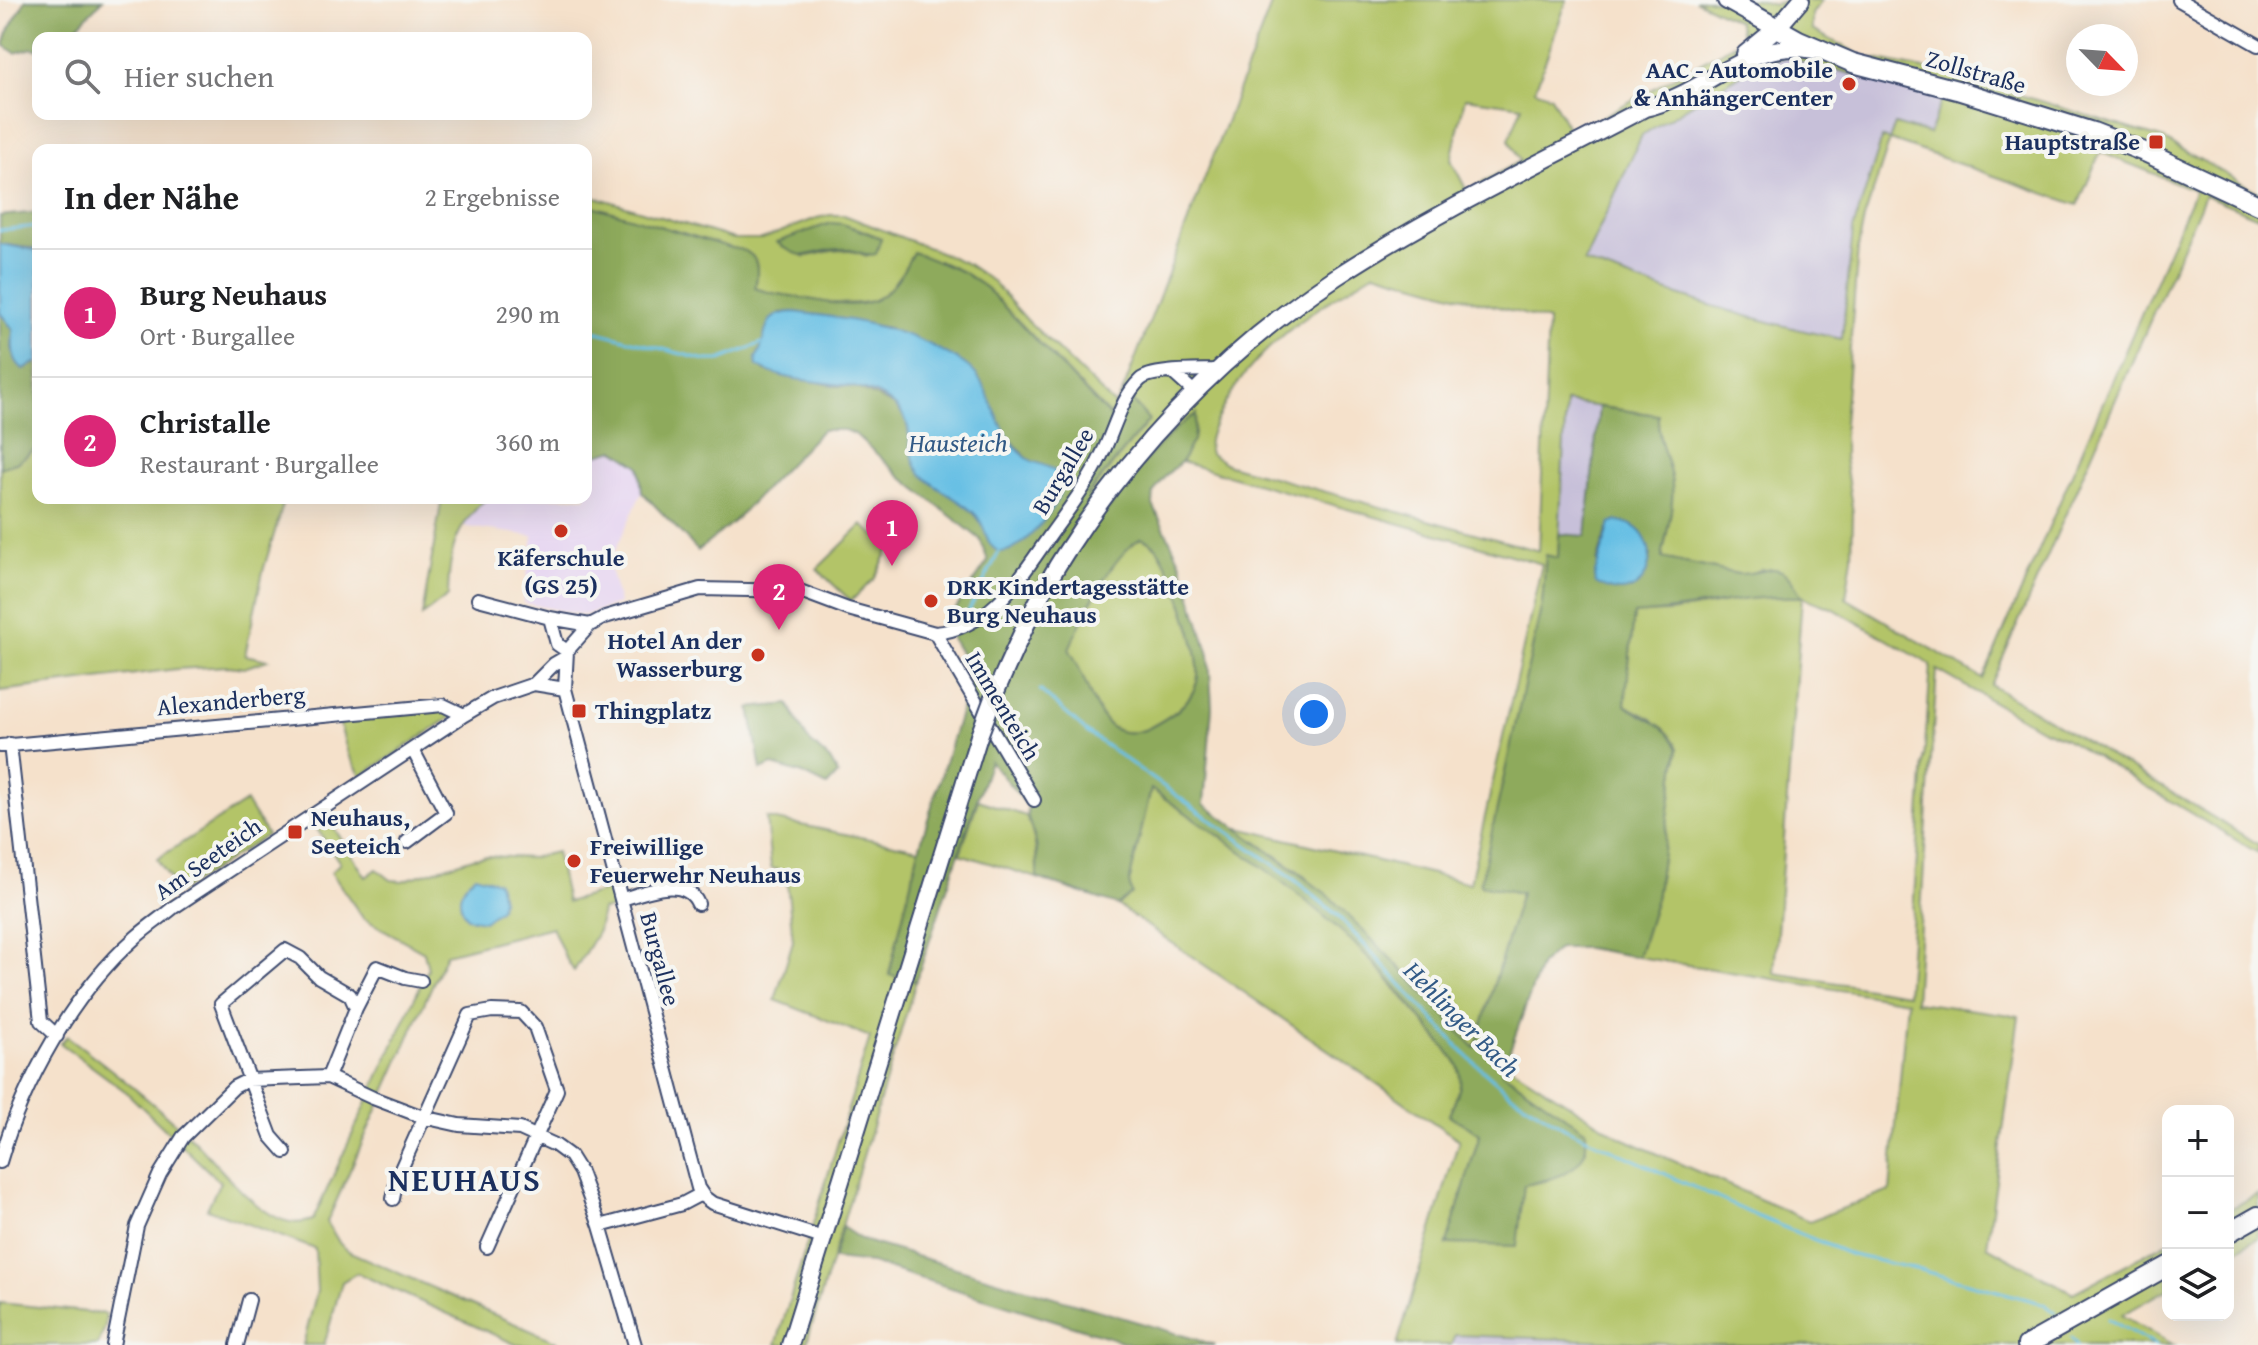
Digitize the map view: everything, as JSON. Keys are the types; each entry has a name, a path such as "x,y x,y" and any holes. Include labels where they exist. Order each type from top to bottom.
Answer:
{"main road":[{"name":"Zollstraße","path":"1727,0 1799,40 1872,69 1957,90 2093,132 2256,200"},
{"path":"2234,1230 2258,1216"},
{"path":"2027,1345 2162,1269"}],"street":[{"path":"790,1345 993,698 1029,619 1064,555 1109,490 1194,392 1307,297 1367,258 1738,59 1778,27 1801,0"},
{"path":"2179,0 2258,45"},
{"path":"1645,108 1663,104 1758,54 1785,47 1831,53"},
{"name":"Burgallee","path":"935,633 950,632 968,625 1008,594 1089,477 1131,392 1141,379 1162,372 1218,370"},
{"path":"1173,373 1194,392"},
{"path":"550,618 557,644 566,654 590,625 605,617 680,593 714,589 800,591 848,609 935,633"},
{"path":"478,599 590,625"},
{"name":"Immenteich","path":"935,633 1034,800"},
{"name":"Burgallee","path":"566,654 565,689 701,1194"},
{"name":"Am Seeteich","path":"0,1162 27,1090 57,1036 102,973 135,938 174,907 464,715 493,698 534,684 566,654"},
{"name":"Am Seeteich","path":"534,684 565,689"},
{"name":"Alexanderberg","path":"5,745 443,705 464,715"},
{"path":"5,745 41,1021 57,1036"},
{"path":"407,842 446,813 413,750"},
{"path":"622,899 671,887 692,894 698,904"},
{"path":"285,1152 271,1136 221,1004 285,950 300,958 319,977 350,995 356,1008"},
{"path":"328,1077 356,1008 377,967 421,981"},
{"path":"393,1199 397,1178 470,1015 492,1011 521,1012 535,1027 557,1090 487,1247"},
{"path":"113,1345 132,1244 160,1174 177,1145 196,1122 234,1087 248,1080 328,1077 423,1117 459,1125 510,1127 536,1136 570,1156 580,1172 600,1226 635,1345"},
{"path":"600,1226 682,1204 701,1194 708,1201 733,1211 823,1238"},
{"path":"237,1345 249,1300"}],"shaded area":[{"path":"1785,57 1944,97 1929,135 1889,140 1882,138 1880,142 1853,230 1843,339 1752,320 1584,262 1642,135 1756,65"},
{"path":"1566,402 1599,407 1586,536 1559,534"},
{"name":"Käferschule (GS 25)","path":"615,450 639,466 642,492 609,564 619,604 584,615 523,603 533,536 461,526 481,504 592,504 592,456"},
{"path":"1454,1335 1713,1344 1451,1345"}],"green space":[{"path":"26,0 103,0 72,32 32,32 32,48 15,53 4,45 9,29"},
{"path":"1273,0 1567,0 1535,90 1551,96 1571,134 1738,42 1742,35 1738,21 1695,0 1757,0 1774,5 1788,0 1822,0 1812,14 1812,30 1864,57 1954,75 2161,138 2258,192 2258,217 2205,195 1991,685 2258,844 2258,853 2064,738 2041,729 1937,670 1915,1002 2019,1016 1987,1246 2073,1293 2162,1245 2162,1292 2122,1315 2173,1345 1713,1345 1455,1335 1451,1345 1397,1345 1459,1140 1117,905 1132,894 1129,883 1151,789 1291,887 1344,932 1455,1060 1460,1081 1449,1115 1480,1133 1447,1244 1524,1185 1545,1181 1567,1171 1586,1150 1586,1131 1502,1072 1505,1063 1622,1138 1809,1221 1890,1191 1907,1001 1638,957 1656,899 1678,749 1652,719 1625,705 1634,613 1670,612 1768,595 1800,596 1763,569 1738,574 1662,558 1672,487 1660,439 1658,415 1566,402 1558,559 1546,556 1542,604 1481,885 1521,893 1475,1049 1410,978 1301,873 1235,827 1470,883 1542,564 1181,462 1193,440 1196,414 1158,446 1106,512 1087,496 1149,420 1123,391","holes":["1785,57 1943,97 1929,134 1895,124 1889,140 1882,138 1853,230 1842,339 1712,306 1584,262 1642,135 1756,65","1465,98 1522,106 1509,140 1520,161 1467,191 1451,160","1890,140 2078,205 2100,152 2195,190 1983,679 1846,598 1852,557 1853,513 1844,457 1844,423 1858,248 1864,219","1375,272 1548,321 1539,551 1229,465 1210,454 1209,438 1213,428 1233,390 1249,369 1287,332","1802,597 1834,609 1931,665 1907,994 1774,973"]},
{"path":"592,196 734,239 762,239 817,218 844,215 942,253 967,264 992,281 1028,321 1116,406 1111,417 986,288 963,272 939,261 906,270 886,294 877,299 834,303 798,299 755,288 755,260 747,252 592,206","holes":["831,224 857,228 881,238 867,256 843,250 805,257 778,242"]},
{"path":"592,206 747,252 757,266 755,288 773,293 842,304 870,302 892,286 913,252 963,272 986,288 1110,417 1123,391 1149,420 1087,495 1106,512 1158,446 1196,414 1193,440 1181,462 1166,475 1154,492 1153,505 1181,563 1209,655 1212,707 1204,804 1328,895 1475,1048 1521,893 1480,885 1542,604 1546,555 1558,558 1559,534 1586,536 1599,407 1658,415 1660,439 1672,487 1662,558 1738,574 1775,569 1787,575 1802,597 1739,600 1634,614 1625,705 1662,727 1678,749 1656,899 1638,957 1586,948 1559,948 1541,964 1502,1072 1586,1131 1586,1149 1581,1159 1568,1171 1524,1185 1517,1246 1447,1244 1480,1134 1449,1115 1460,1081 1455,1060 1388,978 1339,930 1261,866 1151,789 1129,883 1132,894 1117,905 1037,878 1037,848 1028,806 990,761 916,981 889,975 919,849 972,673 944,626 988,561 980,539 905,480 855,434 844,430 822,430 733,522 698,551 642,492 639,466 615,450 592,456","holes":["794,312 889,328 978,377 1003,431 1028,459 988,538 984,527 970,509 923,475 913,455 906,418 894,405 851,385 838,386 765,371 756,358 781,313","1607,531 1651,555 1646,573 1597,562","1141,538 1155,546 1179,594 1192,634 1198,669 1194,690 1178,710 1149,728 1129,732 1118,731 1102,717 1069,649 1108,573 1129,547"]},
{"path":"32,213 32,249 0,244 0,216"},
{"path":"831,223 843,224 881,238 876,254 834,249 804,255 796,254 777,242"},
{"path":"0,313 13,329 12,351 23,369 32,365 32,451 16,463 0,468"},
{"path":"32,451 32,504 283,504 263,571 245,655 268,660 244,668 177,669 0,691 0,468 16,463"},
{"path":"441,504 481,504 467,520 456,542 450,566 448,596 422,616"},
{"path":"862,525 890,547 875,578 851,601 817,569"},
{"path":"1141,538 1157,548 1171,575 1192,634 1198,669 1194,690 1178,710 1149,728 1129,732 1118,731 1102,717 1068,649 1108,573 1129,547"},
{"path":"789,704 807,739 830,760 838,774 827,786 803,774 772,765 761,770 750,708"},
{"path":"446,709 453,716 361,776 348,754 338,718"},
{"path":"978,800 1026,816 1035,846 1037,878 960,854"},
{"path":"246,802 267,835 179,892 157,859"},
{"path":"325,814 366,877 377,869 391,880 402,881 473,858 531,858 556,852 567,902 609,890 615,908 602,910 598,931 574,971 552,927 446,954 327,1222 340,1244 350,1252 564,1345 517,1345 357,1273 342,1282 324,1345 303,1345 317,1291 315,1249 207,1209 220,1182 125,1091 60,1043 67,1036 130,1085 191,1138 261,1208 287,1221 313,1220 428,969 424,952 363,918 331,872 340,863 313,823"},
{"path":"766,818 919,849 889,974 916,981 806,1345 776,1345 870,1037 775,1000 793,941 786,872 771,868"},
{"path":"2258,1194 2258,1238 2234,1252 2234,1249 2234,1207"},
{"path":"842,1227 862,1240 1215,1345 1134,1345 871,1263 833,1259"},
{"path":"0,1303 106,1314 105,1327 98,1345 0,1345"}],"water":[{"path":"0,244 32,249 32,365 23,369 19,365 14,355 13,329 0,313"},
{"name":"Hausteich","path":"794,312 852,320 890,330 926,343 971,369 983,385 1015,446 1028,459 1052,469 1059,476 1061,490 1049,514 1017,546 998,551 991,545 977,516 921,474 913,458 908,426 894,405 863,389 790,378 757,366 756,358 769,322 774,317"},
{"path":"1617,521 1634,527 1645,538 1649,552 1648,567 1642,580 1631,589 1615,591 1596,583 1594,577 1610,524"},
{"path":"475,875 498,882 502,899 500,909 484,921 467,918 461,906 462,890"}],"waterway":[{"name":"Hehlinger Bach","path":"0,230 32,227"},
{"name":"Hehlinger Bach","path":"592,331 705,360 720,360 762,343"},
{"name":"Hehlinger Bach","path":"968,612 1001,548"},
{"name":"Hehlinger Bach","path":"1040,690 1087,732 1290,876 1337,915 1467,1056 1509,1093 1565,1128 1759,1217 1852,1255 2045,1304 2055,1313"},
{"path":"2108,1319 2155,1345"},
{"name":"Hehlinger Bach","path":"2071,1338 2077,1345"}],"place":[{"name":"AAC - Automobile & AnhängerCenter","path":"1849,84"},
{"name":"Hauptstraße","path":"2156,142"},
{"name":"Käferschule (GS 25)","path":"561,531"},
{"name":"Burg Neuhaus","path":"892,566"},
{"name":"DRK Kindertagesstätte Burg Neuhaus","path":"931,601"},
{"name":"Christalle","path":"779,630"},
{"name":"Hotel An der Wasserburg","path":"758,655"},
{"name":"Thingplatz","path":"579,711"},
{"name":"Neuhaus, Seeteich","path":"295,832"},
{"name":"Freiwillige Feuerwehr Neuhaus","path":"574,861"}],"district":[{"name":"NEUHAUS","path":"465,1180"}]}
